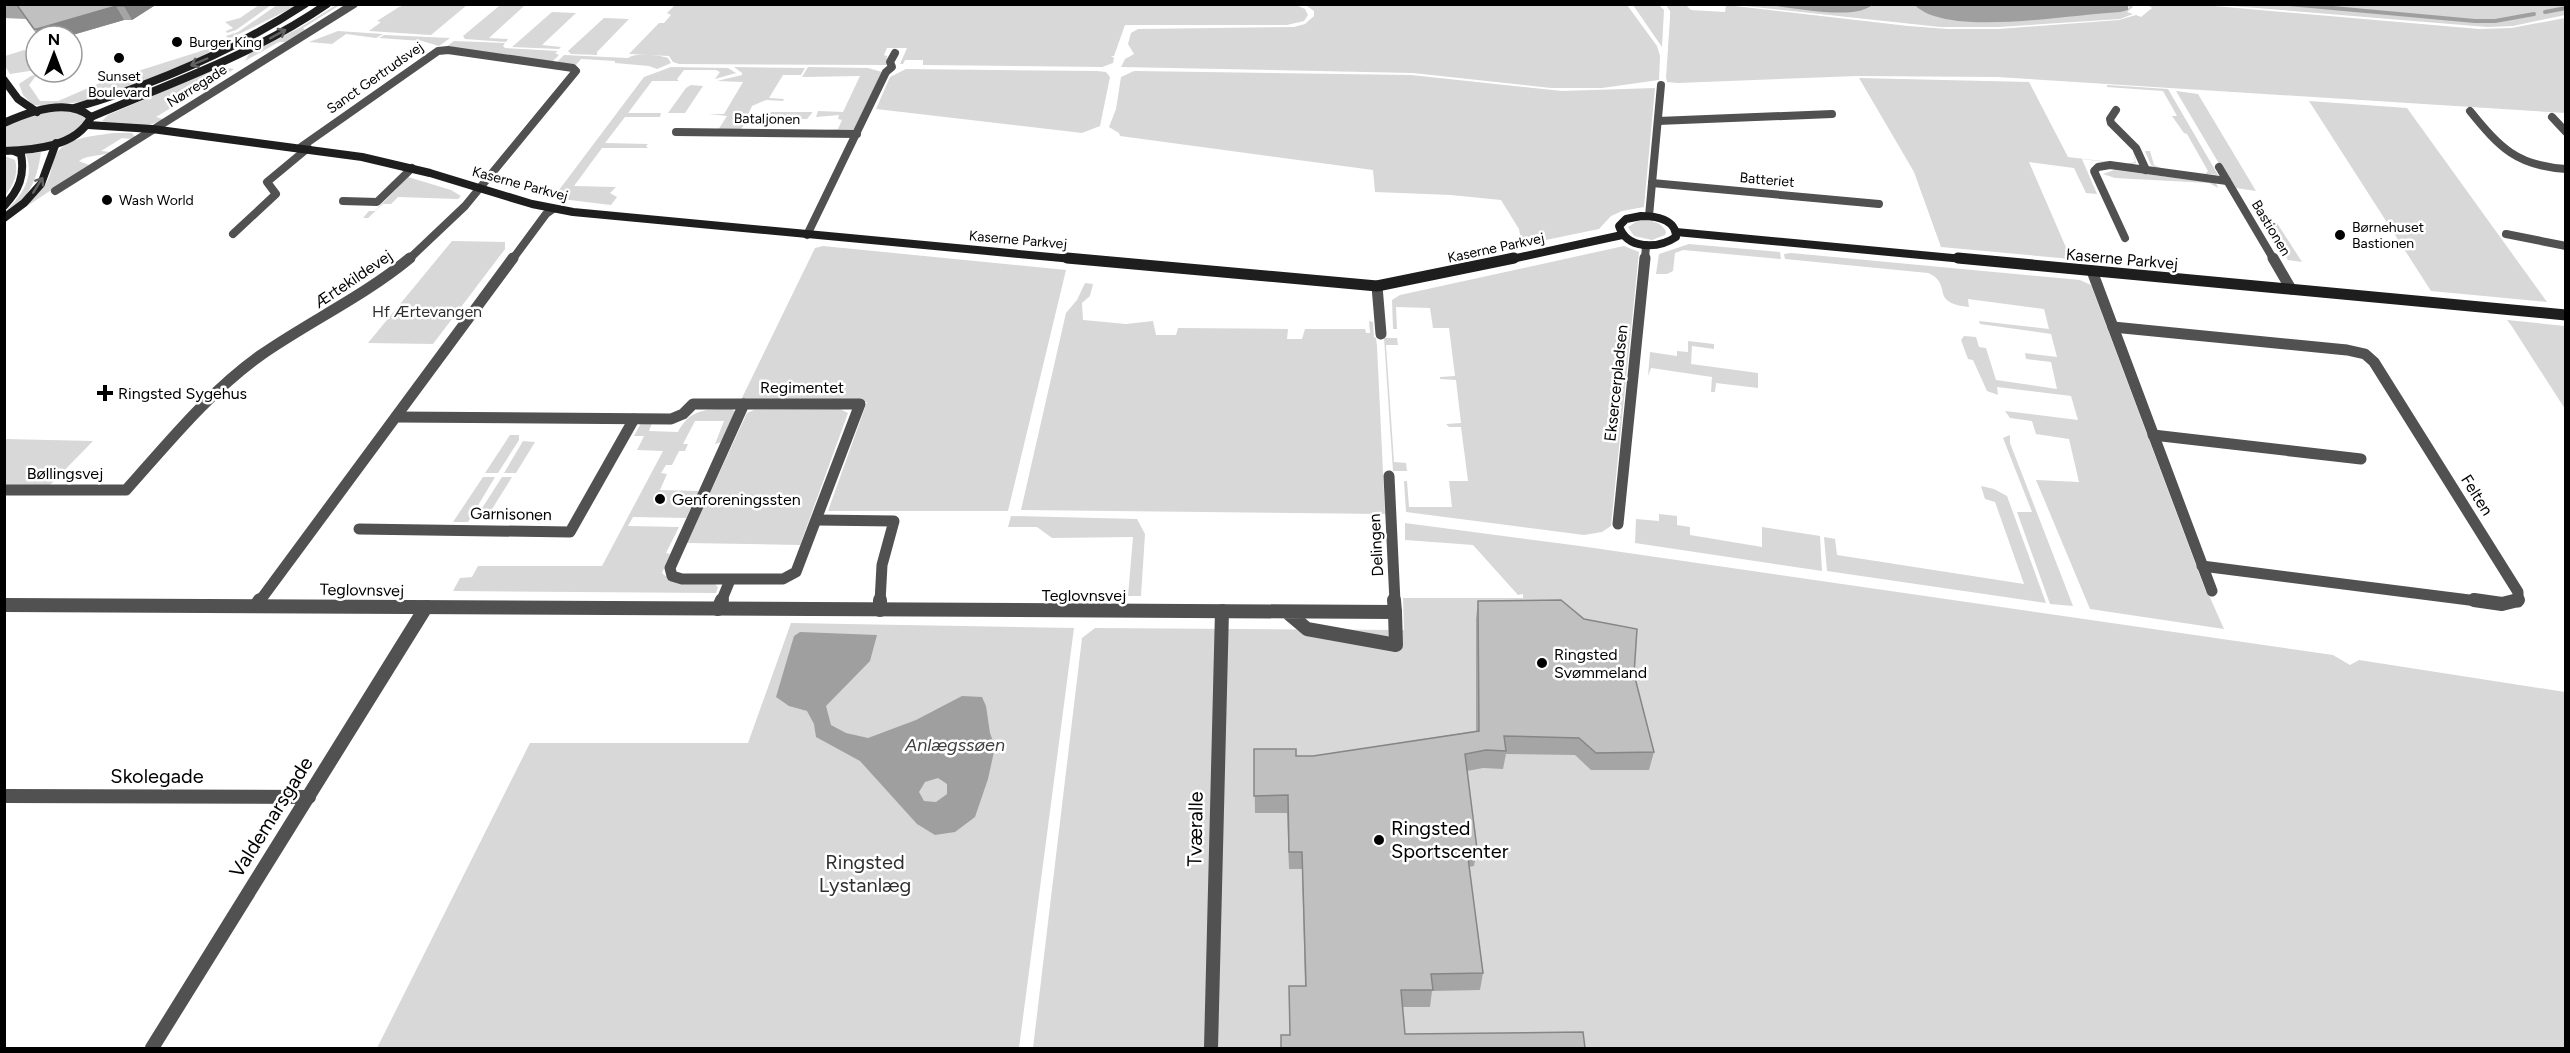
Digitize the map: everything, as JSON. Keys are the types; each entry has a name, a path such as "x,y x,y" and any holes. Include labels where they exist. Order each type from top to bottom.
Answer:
{"street":[{"path":"4,123 37,112 74,108 151,82 207,59 254,35 305,4"},
{"path":"9,151 56,143 75,135 90,121 236,56 301,22 327,4"},
{"name":"Nørregade","path":"55,191 354,4"},
{"name":"Sanct Gertrudsvej","path":"305,147 438,51 448,50 551,64 573,68 576,71"},
{"path":"807,235 886,72 892,67 890,62 895,52"},
{"name":"Ærtekildevej","path":"126,490 225,384 260,356 392,273 441,232 576,71"},
{"path":"4,80 11,93 22,104 37,112"},
{"path":"1649,216 1661,85"},
{"path":"74,108 86,111 90,121"},
{"path":"2116,110 2110,119 2111,123 2131,140 2141,153 2146,170"},
{"path":"2470,111 2504,151 2529,163 2565,169"},
{"path":"1658,121 1832,114"},
{"path":"2552,117 2565,132"},
{"name":"Kaserne Parkvej","path":"90,121 141,129 305,147 412,168 553,209 807,235 1377,286 1622,235"},
{"name":"Kaserne Parkvej","path":"75,135 141,129"},
{"name":"Bataljonen","path":"676,132 857,134"},
{"path":"4,218 26,202 39,187 47,169 50,150 56,143"},
{"path":"233,234 276,194 267,182 305,147"},
{"path":"4,206 15,195 23,180 21,154 9,151"},
{"path":"2125,238 2094,171 2098,167 2110,165 2227,181"},
{"name":"Bastionen","path":"2219,167 2291,289"},
{"path":"343,201 377,202 412,168"},
{"name":"Batteriet","path":"1652,183 1879,204"},
{"path":"256,606 542,219 553,209"},
{"path":"1633,216 1649,216 1664,220 1676,232 1676,237 1665,244 1646,245 1622,235 1619,230 1622,222 1633,216"},
{"name":"Kaserne Parkvej","path":"1676,232 2565,315"},
{"path":"2506,234 2565,246"},
{"name":"Eksercerpladsen","path":"1618,524 1646,245"},
{"path":"2092,271 2212,591"},
{"path":"1377,286 1381,334"},
{"name":"Felten","path":"2113,327 2347,350 2365,354 2374,362 2518,592 2518,602 2502,604 2202,566"},
{"name":"Regimentet","path":"634,419 671,419 683,414 693,404 860,404 818,520"},
{"path":"744,404 670,568 672,576 730,580 783,579 799,567 818,520 894,521 882,565 880,610"},
{"path":"396,417 634,419"},
{"name":"Garnisonen","path":"359,529 570,532 634,419"},
{"path":"2153,435 2361,459"},
{"name":"Delingen","path":"1389,476 1395,612"},
{"name":"Bøllingsvej","path":"4,490 126,490"},
{"path":"718,609 730,580"},
{"name":"Teglovnsvej","path":"4,605 1395,612"},
{"name":"Valdemarsgade","path":"152,1048 426,607"},
{"name":"Tværalle","path":"1211,1048 1222,611"},
{"path":"1288,613 1307,628 1396,645 1395,612"},
{"name":"Skolegade","path":"4,795 309,796"}],"green space":[{"path":"409,4 467,5 431,35 369,31 381,22 377,21 399,7"},
{"path":"1294,4 1305,9 1308,15 1304,21 1287,25 1125,25 1114,56 1111,56 1114,58 1113,63 1102,67 923,65 923,60 905,60 903,64 900,64 907,48 887,48 884,55 887,56 886,65 679,64 673,62 669,56 629,54 659,23 664,23 671,15 667,13 675,5"},
{"path":"1304,4 1627,5 1657,46 1660,56 1659,80 1602,88 1551,88 1413,73 1121,67 1125,59 1134,54 1128,44 1131,33 1138,29 1294,27 1305,24 1314,16 1314,11"},
{"path":"2565,4 2565,15 2513,26 2487,27 2220,5"},
{"path":"259,5 271,5 236,30 227,33 226,31 233,28 225,22 240,18"},
{"path":"277,5 298,5 229,39 226,36 238,32"},
{"path":"336,5 340,5 303,28 306,31 286,42 279,42 245,61 249,54 301,27"},
{"path":"1633,5 1659,5 1664,10 1662,47"},
{"path":"1666,5 1686,5 1691,10 1725,12 1726,5 1908,26 1998,29 2119,20 2136,15 2141,17 2152,8 2148,5 2203,5 2479,29 2511,28 2565,18 2565,113 1997,77 1857,76 1678,83 1667,82 1666,78 1670,11"},
{"path":"1736,5 1768,5 1824,11 1863,10 1872,5 1914,5 1947,19 1987,22 2039,19 2129,8 2128,5 2133,7 2127,12 2133,14 2120,19 1999,27 1940,27"},
{"path":"499,6 524,6 489,38 508,39 506,42 465,39 463,36"},
{"path":"552,12 576,13 542,45 561,47 559,49 512,47"},
{"path":"604,18 629,19 597,52 597,55 571,54 568,51"},
{"path":"338,31 383,34 376,38 346,34 332,44 309,42"},
{"path":"384,35 450,38 439,46 422,41 379,38"},
{"path":"454,41 505,43 503,46 505,48 558,51 555,53 559,55 552,62 446,47"},
{"path":"220,46 155,78 129,88 78,102 33,105 23,95 19,84 24,81 24,84 30,84 40,101 58,101 100,83"},
{"path":"24,50 24,72 10,74 5,66 5,56"},
{"path":"564,55 628,58 648,55 668,58 671,63 657,69 649,66 615,63 615,61 581,59 576,65 557,62"},
{"path":"220,67 234,69 156,117 163,119 157,122 133,126 102,121 108,115"},
{"path":"671,67 728,68 736,73 715,79 720,72 716,70 684,70 677,79 679,81 652,81 628,113 661,113 660,117 625,117 605,143 648,144 646,146 648,148 602,148 574,186 616,187 610,193 617,197 611,205 553,198 644,77"},
{"path":"734,67 805,68 801,75 783,75 769,98 784,99 783,101 766,100 752,106 741,130 718,130 727,116 709,114 724,114 743,82 717,81 742,75"},
{"path":"808,67 868,68 882,72 854,129 851,131 827,130 838,129 842,120 838,119 839,115 816,117 818,111 843,112 860,76 802,77"},
{"path":"906,69 1097,71 1106,72 1110,77 1100,126 1082,133 876,109 890,77"},
{"path":"1134,71 1411,75 1562,91 1655,88 1644,207 1622,211 1611,216 1599,229 1512,247 1509,245 1521,240 1519,229 1501,200 1451,195 1375,192 1373,170 1120,136 1109,127 1116,109 1121,77"},
{"path":"1859,78 2029,82 2068,157 2127,164 2135,162 2133,150 2136,163 2128,165 2082,159 2097,194 2086,193 2074,168 2029,162 2071,259 1941,247 1914,172"},
{"path":"691,85 703,86 685,113 668,113 686,88"},
{"path":"2107,85 2168,89 2218,175 2205,174 2208,171 2187,134 2172,116 2177,116 2163,91 2107,87"},
{"path":"2176,91 2198,94 2256,191 2236,188"},
{"path":"2309,101 2407,108 2547,302 2431,291"},
{"path":"53,111 76,111 85,118 81,126 63,138 51,142 5,147 4,126 14,121"},
{"path":"771,112 812,113 807,119 766,119"},
{"path":"114,133 132,133 135,137 122,138 101,151 111,152 79,161 89,165 15,214 45,185 54,159 64,146 79,139"},
{"path":"2145,151 2150,151 2154,165 2163,169 2189,172 2158,169 2151,165"},
{"path":"41,152 31,187 7,214 5,212 17,199 28,178 26,154"},
{"path":"5,156 15,160 16,175 5,196"},
{"path":"2114,170 2216,183 2218,188 2209,183 2115,178 2103,174"},
{"path":"408,177 451,190 461,196 458,199 398,197 391,204 383,204 368,218 363,218 369,211 375,211"},
{"path":"1639,220 1658,223 1664,228 1665,235 1652,240 1634,236 1628,227"},
{"path":"2264,222 2277,223 2302,262 2288,260"},
{"name":"Hf Ærtevangen","path":"452,241 505,242 505,249 433,344 368,343"},
{"path":"1689,244 1780,252 1781,259 1683,250 1675,253 1673,271 1667,274 1656,274 1659,254"},
{"path":"823,246 1066,270 1008,511 828,511 867,402 740,402 815,248"},
{"path":"1624,246 1639,252 1611,526 1602,532 1584,535 1406,512 1404,481 1407,481 1409,507 1452,507 1449,481 1468,481 1461,427 1449,427 1446,424 1461,423 1456,380 1440,379 1440,377 1455,376 1449,328 1433,328 1430,308 1396,307 1397,329 1393,329 1392,300 1400,295"},
{"path":"1784,254 2080,280 2091,285 2206,592 2224,629 2090,609 2036,480 2079,482 2069,439 2036,434 2032,421 2010,418 2005,411 2078,420 2071,396 1997,387 1998,395 1987,391 1973,360 1968,359 1961,340 1964,336 1976,337 1979,347 1986,348 1996,380 2057,389 2051,362 2026,359 2025,353 2057,357 2051,334 1980,324 1979,321 2049,329 2044,309 1968,299 1969,307 1957,305 1949,302 1940,282 1928,273 1785,259"},
{"path":"1085,283 1093,284 1090,296 1082,303 1083,320 1126,324 1153,321 1156,335 1176,335 1178,328 1288,329 1287,339 1302,339 1305,329 1365,329 1366,333 1370,333 1369,321 1373,322 1377,346 1385,514 1021,510 1066,313 1077,300"},
{"path":"2507,320 2565,326 2565,409 2511,325"},
{"path":"1384,338 1397,338 1398,345 1386,345 1394,462 1406,463 1407,471 1393,471"},
{"path":"1688,341 1714,344 1714,349 1692,346 1691,364 1758,373 1758,388 1716,383 1715,392 1711,392 1712,377 1651,368 1648,376 1650,352 1677,356 1677,351 1688,352"},
{"path":"732,409 735,412 722,442 715,444 724,421 695,421 683,444 688,444 685,451 679,451 672,465 666,465 661,473 667,474 660,490 699,491 686,518 633,517 628,526 679,527 666,553 670,554 662,573 673,582 715,584 718,587 716,593 453,591 460,578 472,577 478,566 602,566 663,451 637,450 644,436 634,436 641,423 652,423 649,431 678,432 688,418 694,414 708,410"},
{"path":"840,409 848,413 800,545 687,543 747,413 754,410"},
{"path":"510,435 519,435 519,440 498,473 485,473"},
{"path":"2010,435 2010,443 2073,606 2050,604 2017,512 2032,512 2003,438"},
{"path":"5,439 93,441 50,485 5,485"},
{"path":"523,441 535,442 516,473 504,473"},
{"path":"483,477 495,477 468,522 453,522"},
{"path":"502,477 512,477 489,514 479,513"},
{"path":"1981,486 1994,489 2007,496 2046,603 1827,571 1824,537 1835,539 1837,555 2024,584 1995,502 1985,499"},
{"path":"1659,514 1677,516 1677,525 1690,527 1690,535 1762,547 1762,527 1820,536 1822,571 1635,543 1636,519 1659,521"},
{"path":"1011,516 1137,519 1145,534 1141,596 1128,596 1133,537 1052,538 1037,527 1008,527"},
{"path":"1405,523 1580,546 2333,655 2350,665 2359,660 2565,692 2565,1048 1033,1048 1082,638 1095,628 1404,630 1403,598 1523,598 1523,594 1518,595 1473,545 1405,540"},
{"name":"Ringsted Lystanlæg","path":"791,623 1074,628 1019,1048 377,1048 530,743 748,743"}],"water":[{"path":"1768,5 1872,5 1863,10 1838,13"},
{"path":"1914,5 2128,5 2128,10 2120,12 2025,21 1975,22 1934,16"},
{"name":"Anlægssøen","path":"800,632 877,635 870,661 826,706 831,725 846,733 868,738 916,720 962,696 982,697 995,747 988,779 975,817 955,832 935,835 917,824 860,761 816,737 814,724 807,711 789,706 776,697 794,636","holes":["938,778 947,784 947,794 936,802 924,801 919,792 925,782"]}],"building":[{"path":"4,4 127,4 54,24 30,24 17,5"},
{"name":"Ringsted Sportscenter","path":"1561,600 1584,619 1637,629 1634,674 1654,752 1596,753 1579,738 1504,736 1506,751 1486,750 1465,754 1477,849 1467,850 1483,973 1431,974 1433,990 1401,990 1405,1034 1583,1032 1585,1048 1281,1048 1281,1035 1290,1035 1289,986 1306,986 1302,852 1289,852 1288,795 1254,796 1254,749 1296,749 1296,756 1313,756 1479,731 1478,601"}],"waterway":[{"path":"2289,4 2475,21 2495,21 2534,14"},
{"path":"2545,12 2566,8"}],"place":[{"name":"Burger King","path":"177,42"},
{"name":"Sunset Boulevard","path":"119,58"},
{"name":"Wash World","path":"107,200"},
{"name":"Børnehuset Bastionen","path":"2340,235"},
{"name":"Ringsted Sygehus","path":"105,393"},
{"name":"Genforeningssten","path":"660,499"},
{"name":"Ringsted Svømmeland","path":"1542,663"},
{"name":"Ringsted Sportscenter","path":"1379,840"}]}
